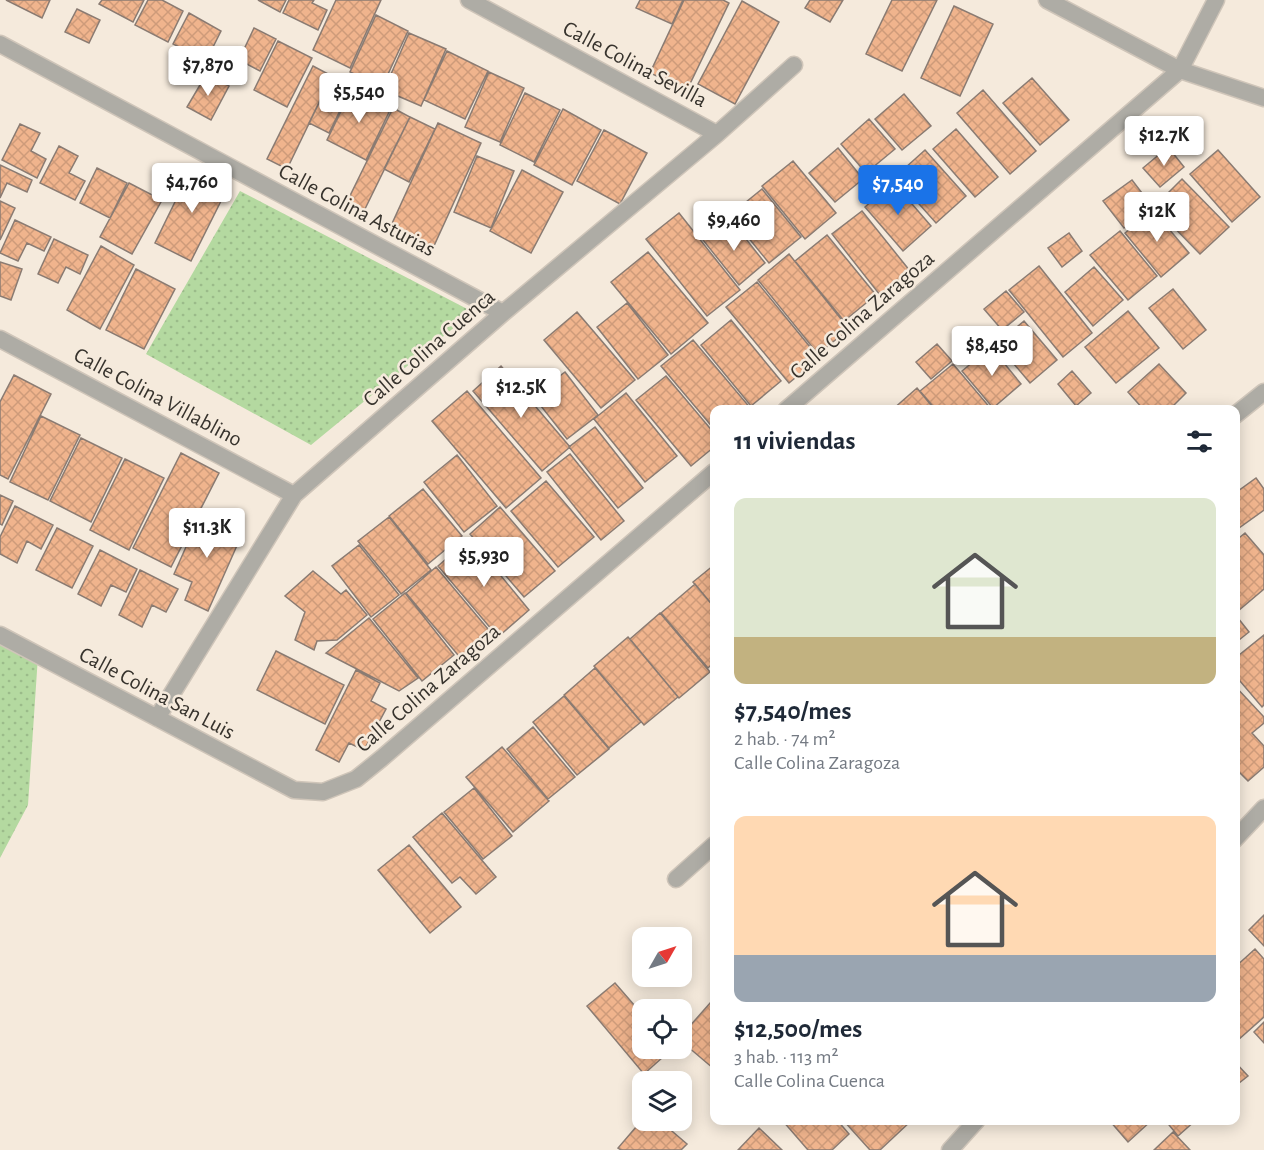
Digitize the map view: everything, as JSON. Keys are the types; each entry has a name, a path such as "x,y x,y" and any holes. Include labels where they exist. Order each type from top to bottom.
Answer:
{"street":[{"name":"Calle Colina Sevilla","path":"469,0 717,134"},
{"path":"1047,0 1180,70 1264,98"},
{"name":"Calle Colina Zaragoza","path":"792,405 1180,70 1216,0"},
{"name":"Calle Colina Asturias","path":"0,44 503,313"},
{"name":"Calle Colina Cuenca","path":"157,718 294,495 503,313 717,134 794,65"},
{"name":"Calle Colina Villablino","path":"0,339 294,495"},
{"path":"1240,411 1264,392"},
{"name":"Calle Colina Zaragoza","path":"294,790 323,792 356,779 710,475"},
{"name":"Calle Colina San Luis","path":"0,635 294,790"},
{"path":"1240,834 1264,808"},
{"path":"676,879 710,849"},
{"path":"950,1150 972,1125"}],"green space":[{"path":"240,191 473,312 311,445 146,354"},
{"path":"0,635 38,656 28,805 0,858"}],"building":[{"path":"6,0 50,0 42,18"},
{"path":"102,0 144,0 133,22 99,4"},
{"path":"148,0 162,0 183,11 168,42 135,25"},
{"path":"258,0 286,0 280,12"},
{"path":"289,0 314,0 312,3 327,10 318,30 283,13"},
{"path":"336,0 381,0 350,68 313,50"},
{"path":"640,0 683,0 672,24 636,8"},
{"path":"684,0 723,0 729,3 687,90 650,73"},
{"path":"810,0 843,0 830,22 805,8"},
{"path":"892,0 937,0 902,71 866,54"},
{"path":"742,1 779,22 735,104 698,84"},
{"path":"954,6 993,24 960,96 921,78"},
{"path":"77,9 100,20 89,43 65,32"},
{"path":"189,13 221,31 206,61 173,44"},
{"path":"376,15 408,31 382,87 350,72"},
{"path":"254,28 276,39 260,71 239,60"},
{"path":"409,33 446,49 421,106 384,90"},
{"path":"278,41 312,58 287,107 254,90"},
{"path":"447,51 488,71 465,119 424,100"},
{"path":"313,66 332,76 287,169 267,159"},
{"path":"489,72 524,88 500,142 465,127"},
{"path":"207,73 229,86 211,120 187,107"},
{"path":"332,76 352,86 329,133 309,123"},
{"path":"1032,78 1069,120 1040,145 1003,103"},
{"path":"352,89 391,108 366,160 327,140"},
{"path":"983,90 1036,151 1010,174 957,113"},
{"path":"525,93 560,110 534,162 500,145"},
{"path":"904,94 931,126 902,150 875,119"},
{"path":"393,108 410,117 362,215 345,206"},
{"path":"563,109 601,130 572,185 534,165"},
{"path":"410,117 435,129 409,182 384,169"},
{"path":"869,119 895,149 866,173 841,144"},
{"path":"438,123 481,143 433,248 390,228"},
{"path":"20,124 40,133 31,151 46,159 37,178 2,160"},
{"path":"956,129 998,177 975,197 933,149"},
{"path":"604,130 647,153 620,204 577,181"},
{"path":"59,146 78,156 69,173 85,181 75,200 40,183"},
{"path":"1168,147 1184,167 1160,187 1143,168"},
{"path":"838,148 863,179 835,202 809,173"},
{"path":"925,150 966,196 936,223 895,177"},
{"path":"1218,150 1260,197 1232,222 1190,174"},
{"path":"477,156 514,171 491,228 454,212"},
{"path":"793,161 836,213 805,239 762,186"},
{"path":"0,165 32,180 27,192 7,183 0,198"},
{"path":"192,167 229,185 191,261 155,243"},
{"path":"97,168 127,183 110,218 80,203"},
{"path":"522,170 563,192 531,253 490,231"},
{"path":"1182,179 1229,227 1200,254 1154,207"},
{"path":"1132,180 1152,206 1124,228 1103,201"},
{"path":"893,182 931,226 903,251 865,207"},
{"path":"129,183 162,200 132,254 100,237"},
{"path":"762,189 801,237 769,263 730,215"},
{"path":"0,201 15,208 0,240"},
{"path":"1153,210 1189,253 1161,277 1125,233"},
{"path":"862,211 910,271 880,295 832,234"},
{"path":"679,213 740,290 707,316 646,239"},
{"path":"730,219 765,263 739,285 703,240"},
{"path":"15,220 51,237 44,251 27,243 18,261 0,253"},
{"path":"1120,231 1157,276 1128,300 1090,255"},
{"path":"1069,233 1082,251 1062,267 1048,248"},
{"path":"827,235 876,295 844,321 795,261"},
{"path":"54,239 88,255 80,274 66,267 58,283 38,274"},
{"path":"101,246 134,265 100,329 67,310"},
{"path":"648,252 708,323 671,354 611,282"},
{"path":"789,254 849,329 818,354 758,280"},
{"path":"0,262 22,269 11,300 0,296"},
{"path":"1039,266 1092,333 1063,357 1009,290"},
{"path":"1094,267 1123,300 1093,326 1065,292"},
{"path":"136,269 175,289 144,349 106,330"},
{"path":"757,282 819,358 789,383 726,307"},
{"path":"1173,289 1206,330 1183,349 1149,308"},
{"path":"1006,291 1024,312 1002,330 984,309"},
{"path":"627,303 668,355 638,379 597,327"},
{"path":"1128,311 1159,348 1116,383 1085,347"},
{"path":"577,312 635,380 601,408 544,340"},
{"path":"731,320 781,381 750,405 701,345"},
{"path":"1024,321 1057,360 1030,383 997,344"},
{"path":"693,340 748,405 710,405 710,424 661,366"},
{"path":"937,344 952,361 931,379 916,362"},
{"path":"991,347 1021,384 996,405 990,405 962,371"},
{"path":"953,364 988,405 932,405 920,391"},
{"path":"1159,364 1186,393 1174,405 1140,405 1128,392"},
{"path":"501,366 570,447 542,471 473,391"},
{"path":"1072,371 1091,393 1075,405 1058,384"},
{"path":"565,372 598,415 567,439 533,396"},
{"path":"14,375 51,394 8,479 0,475 0,402"},
{"path":"666,376 710,428 710,450 691,466 636,400"},
{"path":"917,388 931,405 898,405"},
{"path":"467,391 541,478 506,508 432,421"},
{"path":"626,393 677,456 645,482 594,419"},
{"path":"41,416 80,435 48,500 10,482"},
{"path":"595,427 643,488 618,508 569,447"},
{"path":"81,438 122,458 91,522 50,501"},
{"path":"181,453 219,473 171,567 133,548"},
{"path":"570,454 624,521 601,540 547,472"},
{"path":"457,455 497,506 464,532 424,482"},
{"path":"125,459 164,478 129,550 90,530"},
{"path":"1256,478 1264,489 1264,510 1240,527 1240,490"},
{"path":"546,481 594,537 558,567 511,511"},
{"path":"423,489 462,536 428,564 389,516"},
{"path":"0,495 13,501 2,525 0,524"},
{"path":"15,506 53,525 41,549 27,541 17,563 0,554 0,537"},
{"path":"500,507 555,571 524,597 470,534"},
{"path":"201,513 243,532 208,611 185,600 192,582 174,574"},
{"path":"389,517 431,570 401,594 358,541"},
{"path":"57,528 93,546 72,588 36,570"},
{"path":"1245,533 1264,555 1264,589 1240,609 1240,537"},
{"path":"470,538 529,610 498,637 438,566"},
{"path":"359,545 399,595 371,617 332,566"},
{"path":"100,550 137,569 126,592 111,585 101,606 78,594"},
{"path":"436,567 493,635 463,661 406,593"},
{"path":"710,568 710,602 693,582"},
{"path":"140,570 178,589 166,612 152,605 142,627 119,615"},
{"path":"313,571 341,594 346,590 367,615 337,640 317,641 314,650 295,640 305,612 285,596"},
{"path":"695,584 710,602 710,666 708,668 661,613"},
{"path":"405,593 454,655 422,681 373,619"},
{"path":"660,613 710,672 679,698 630,639"},
{"path":"369,618 418,678 399,691 326,653"},
{"path":"1240,621 1249,632 1240,639"},
{"path":"1264,635 1264,705 1262,707 1240,681 1240,654"},
{"path":"628,637 678,697 644,725 594,666"},
{"path":"276,651 344,685 325,724 257,690"},
{"path":"595,668 641,722 609,748 564,695"},
{"path":"356,670 380,683 371,701 386,709 364,750 349,743 339,762 316,750"},
{"path":"1240,691 1264,717 1264,723 1252,733 1264,746 1264,767 1248,781 1240,773"},
{"path":"564,696 609,749 577,775 533,722"},
{"path":"533,727 575,777 548,799 507,749"},
{"path":"502,747 549,801 513,832 466,777"},
{"path":"474,788 512,836 483,859 444,812"},
{"path":"442,813 496,877 476,894 460,877 452,883 413,837"},
{"path":"409,845 461,907 430,933 378,870"},
{"path":"1264,915 1264,946 1249,930"},
{"path":"1255,949 1264,959 1264,1017 1240,1038 1240,963"},
{"path":"615,983 632,1003 632,1059 661,1059 647,1071 641,1071 587,1006"},
{"path":"710,1003 710,1066 692,1050 692,1024"},
{"path":"1264,1022 1264,1043 1254,1032"},
{"path":"1240,1067 1248,1076 1240,1082"},
{"path":"786,1125 841,1125 849,1134 832,1150 808,1150"},
{"path":"848,1125 907,1125 880,1150 870,1150"},
{"path":"1113,1125 1147,1125 1128,1142"},
{"path":"1169,1125 1190,1125 1178,1136"},
{"path":"759,1128 782,1150 738,1150"},
{"path":"633,1131 672,1131 687,1144 681,1150 621,1150 618,1148"},
{"path":"1173,1132 1190,1150 1154,1150"}]}
